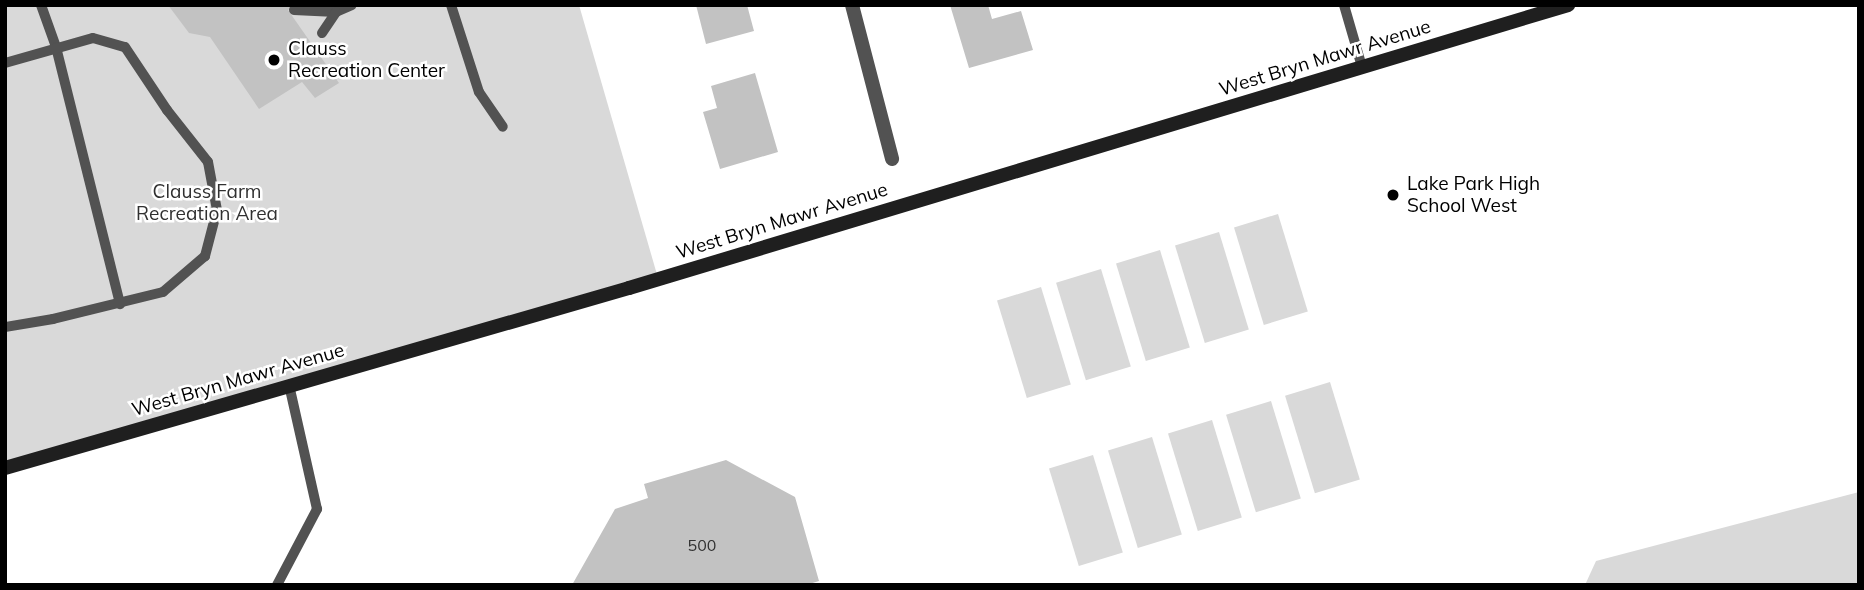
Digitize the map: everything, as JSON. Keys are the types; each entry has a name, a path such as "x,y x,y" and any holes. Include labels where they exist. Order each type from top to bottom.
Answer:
{"street":[{"path":"852,5 892,159"},
{"name":"West Bryn Mawr Avenue","path":"5,468 629,288 1569,5"}],"lane":[{"path":"41,5 56,47 120,304"},
{"path":"294,10 336,12 352,5"},
{"path":"452,5 479,92 503,127"},
{"path":"1344,5 1362,67"},
{"path":"322,33 336,12"},
{"path":"5,63 93,38 125,47 167,110 208,162 217,210 205,256 163,292 120,304 5,327"},
{"path":"277,585 317,509 289,385"}],"green space":[{"name":"Clauss Farm Recreation Area","path":"5,5 579,5 658,278 5,468"},
{"path":"1278,214 1308,312 1264,325 1234,227"},
{"path":"1219,232 1249,330 1205,343 1175,245"},
{"path":"1160,250 1190,348 1146,361 1116,263"},
{"path":"1101,269 1131,367 1086,380 1056,283"},
{"path":"1041,287 1071,385 1027,398 997,300"},
{"path":"1330,382 1360,480 1315,493 1285,396"},
{"path":"1271,401 1301,499 1256,512 1226,415"},
{"path":"1212,420 1242,518 1198,531 1168,433"},
{"path":"1152,437 1182,535 1138,548 1108,450"},
{"path":"1093,455 1123,553 1079,566 1049,468"},
{"path":"1859,492 1859,585 1585,585 1596,561"}],"building":[{"name":"Clauss Recreation Center","path":"168,5 294,5 288,10 339,83 315,98 302,82 259,109 210,37 189,33"},
{"path":"696,5 747,5 754,31 706,44"},
{"path":"950,5 988,5 992,19 1021,11 1033,50 969,68"},
{"path":"755,73 778,152 720,169 703,112 717,108 711,86"},
{"path":"726,460 795,497 819,581 806,585 572,585 615,509 648,498 644,484"}],"place":[{"name":"Clauss Recreation Center","path":"274,60"},
{"name":"Lake Park High School West","path":"1393,195"}]}
